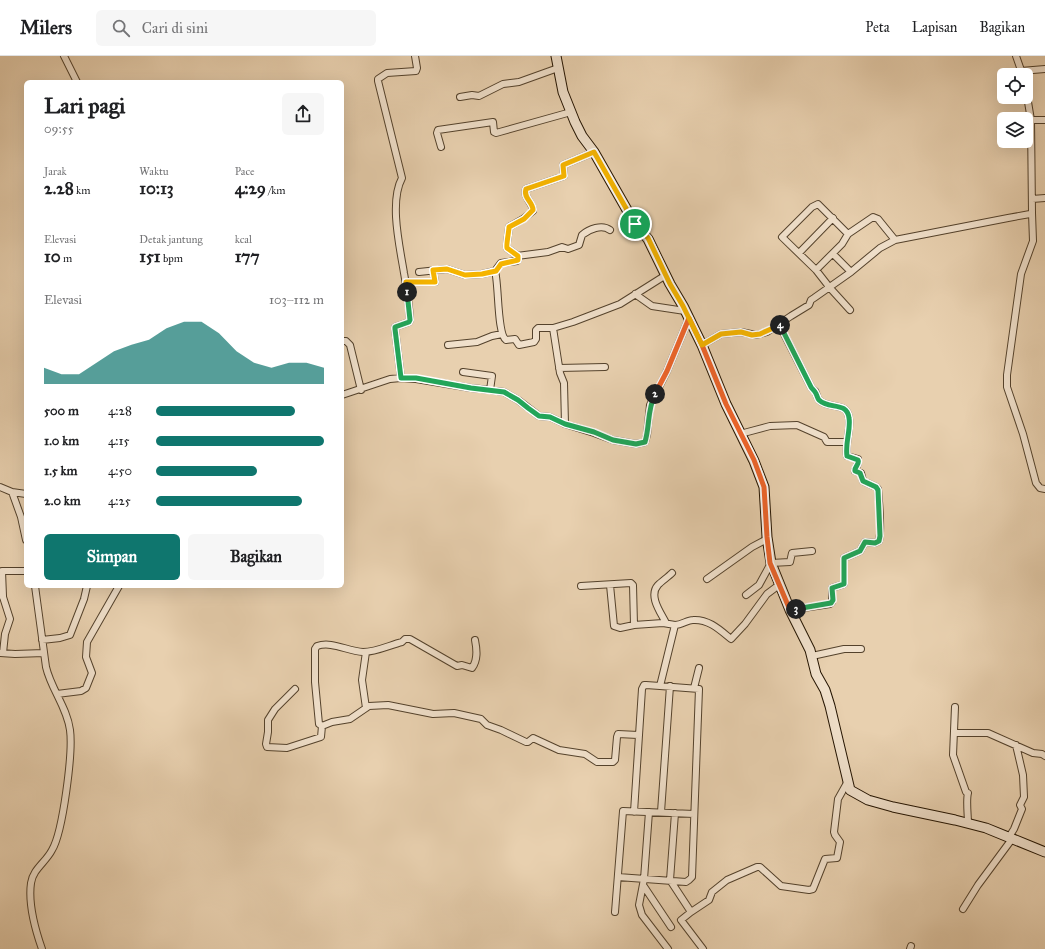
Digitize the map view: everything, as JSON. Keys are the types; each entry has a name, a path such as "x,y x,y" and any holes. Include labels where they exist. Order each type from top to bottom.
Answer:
{"street":[{"path":"64,56 76,80"},
{"path":"401,378 395,327 409,322 410,320 406,282 398,240 396,207 397,191 402,178 378,79 387,73 416,71 415,56"},
{"path":"556,56 563,92 582,136 594,152 635,224 648,238 702,345 726,404 754,460 764,487 770,563 812,656 816,674 825,690 847,783 850,790 868,800 899,809 956,820 986,828 1045,852"},
{"path":"1016,56 1020,68"},
{"path":"460,98 472,95 479,96 503,84 519,82 558,68"},
{"path":"1033,71 1045,69"},
{"path":"441,147 437,133 438,130 493,122 494,132 496,133 571,112"},
{"path":"1033,120 1045,120"},
{"path":"1031,148 1033,241 1021,274 1007,375 1007,387 1023,434 1036,483 1040,488 1045,489"},
{"path":"594,152 563,165 564,176 526,189 526,195 533,207 533,210 524,219 509,227 509,238 506,245 507,248 517,256 548,252 561,247 571,249 580,245 582,235 586,232 598,228 610,230"},
{"path":"1032,199 1045,198"},
{"path":"848,234 821,205 816,204 782,237 816,270 850,310"},
{"path":"702,345 721,334 741,332 752,335 767,332 809,305 811,300 852,272 880,248 895,240 1008,218 1026,216 1032,213"},
{"path":"816,270 842,244 848,234 873,217 878,219 895,240"},
{"path":"799,253 833,218"},
{"path":"833,254 852,272"},
{"path":"517,256 518,260 501,264 496,271 502,334 505,340 514,339 518,344 534,342 536,339 536,330 538,328 553,328 577,321 620,304 666,275"},
{"path":"419,272 447,269 465,275 496,271"},
{"path":"406,282 435,282 433,270"},
{"path":"635,294 652,306 687,314"},
{"path":"344,394 390,379 416,378 471,388 504,392 518,400 539,416 550,417 565,424 594,432 613,440 636,444 645,442 650,405 667,371 687,314"},
{"path":"779,324 818,399 825,404 842,407 847,412 849,418 846,442 847,456 859,460 855,471 860,473 863,481 878,489 880,536 879,541 875,543 865,542 860,551 844,558 844,584 832,588 833,600 831,603 790,610"},
{"path":"553,328 559,368 564,383 565,424"},
{"path":"448,345 477,342 502,334"},
{"path":"344,341 350,345 361,390"},
{"path":"559,368 605,367"},
{"path":"463,372 492,376 490,390"},
{"path":"740,434 770,426 797,425 824,437 827,442 846,442"},
{"path":"0,487 12,492 24,494"},
{"path":"12,492 21,517 24,531"},
{"path":"707,579 752,547 767,539 767,537"},
{"path":"770,563 790,562 792,553 812,551"},
{"path":"746,594 759,585 770,563"},
{"path":"24,571 2,571 1,595 10,619 2,653 44,653"},
{"path":"666,623 654,597 657,586 672,573"},
{"path":"581,586 610,585 629,582 632,584 634,625"},
{"path":"610,585 614,626 620,628 634,625 666,623 680,625 693,620 702,620 709,622 731,639 767,594 779,585"},
{"path":"35,588 49,679 67,717 70,730 70,746 63,813 57,838 52,850 35,872 31,885 31,904 42,949"},
{"path":"42,640 70,635 84,599 87,588"},
{"path":"57,694 84,691 86,688 92,672 86,657 87,642 118,588"},
{"path":"660,686 676,625"},
{"path":"295,689 274,709 268,720 266,746 268,747 287,748 320,738 322,736 322,726 319,724 315,682 316,647 323,644 328,644 366,652 402,642 405,639 410,639 457,666 462,665 472,668 474,666 477,652 475,640"},
{"path":"812,656 844,649 861,649"},
{"path":"366,652 362,681 366,708"},
{"path":"694,688 699,668"},
{"path":"618,877 643,882 670,880 686,882 692,877 699,689 646,685 643,687 638,735 634,812"},
{"path":"661,812 670,686"},
{"path":"322,726 331,722 350,719 371,705 388,705 433,714 454,713 481,719 487,726 501,730 526,742 533,738 559,750 586,755 597,762 613,762 615,759 617,735 638,735"},
{"path":"955,707 953,755 966,792 968,792 968,824"},
{"path":"954,733 986,733 1033,753 1042,754 1045,756"},
{"path":"963,910 1010,838 1022,809 1020,804 1024,796 1023,774 1016,745"},
{"path":"703,949 681,920 709,900 713,891 727,880 757,867 761,867 781,886 809,890 813,889 825,859 837,858 840,842 834,832 838,801 847,783"},
{"path":"616,912 623,811 694,814"},
{"path":"649,812 643,882 639,905 642,915 668,949"},
{"path":"675,813 670,880 691,912"},
{"path":"643,882 671,927"}],"route":[{"path":"635,224 594,152 563,165 564,176 527,188 525,193 533,207 533,210 524,219 509,227 509,238 506,245 507,248 518,256 519,258 517,261 501,264 498,266 496,271 482,274 463,275 451,269 433,270 435,282 406,282 410,320 409,322 395,327 401,378 416,378 471,388 504,392 518,400 539,416 550,417 565,424 594,432 613,440 640,444 645,442 647,435 650,405 667,371 689,318 702,345 726,404 754,460 764,487 770,563 790,610 830,604 833,600 832,588 844,584 844,558 860,551 865,542 877,543 880,536 878,489 863,481 861,473 855,471 859,460 848,457 846,454 849,418 845,408 825,404 818,399 779,324 773,329 760,334 752,335 735,331 721,334 702,345 689,318 685,311 683,306 670,284 648,238 635,224"}]}
